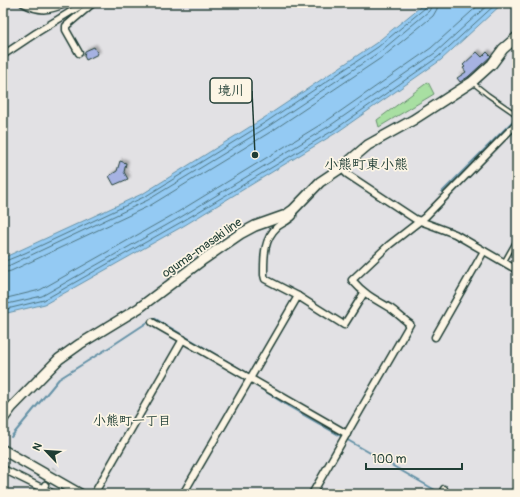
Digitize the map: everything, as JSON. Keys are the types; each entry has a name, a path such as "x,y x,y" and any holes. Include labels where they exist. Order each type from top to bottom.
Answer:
{"main road":[{"name":"oguma-masaki line","path":"3,418 60,359 139,308 240,234 254,226 286,215 293,210 320,182 341,168 368,145 414,120 472,82 492,64 503,49 517,38"},
{"path":"3,450 80,494"}],"street":[{"path":"23,3 38,10 49,10 68,3"},
{"path":"3,55 80,6 82,3"},
{"path":"79,53 66,30 66,26 93,3"},
{"path":"312,494 410,324 392,309 364,293 352,280 419,221 517,122"},
{"path":"341,168 347,174 415,219 455,234 517,270"},
{"path":"293,210 293,216 280,225 270,235 265,246 265,279 298,296 344,325 364,293"},
{"path":"434,337 484,251"},
{"path":"183,494 298,296"},
{"path":"152,322 347,434"},
{"path":"94,494 183,339"},
{"path":"3,469 44,487 54,494"},
{"path":"38,494 44,487"}],"lane":[{"path":"472,82 517,115"},
{"path":"504,262 517,239"}],"green space":[{"path":"428,82 434,94 379,127 377,120"}],"water":[{"path":"425,3 503,3 441,60 336,133 185,225 45,304 3,314 3,258 144,193 264,118 376,43"}],"building":[{"path":"94,47 98,54 86,60 84,56 85,51"},
{"path":"477,52 482,57 487,52 491,56 468,77 460,82 457,78 466,72 463,65"},
{"path":"120,161 126,163 124,172 128,179 114,185 109,176 117,171"}],"waterway":[{"path":"442,192 515,119"},
{"path":"11,437 59,379 154,318 249,374"},
{"path":"252,383 288,406 442,494"}],"tunnel":[{"path":"45,485 55,468"}],"place":[{"name":"境川","path":"255,155"}],"district":[{"name":"小熊町東小熊","path":"366,164"},
{"name":"小熊町一丁目","path":"132,421"}]}
